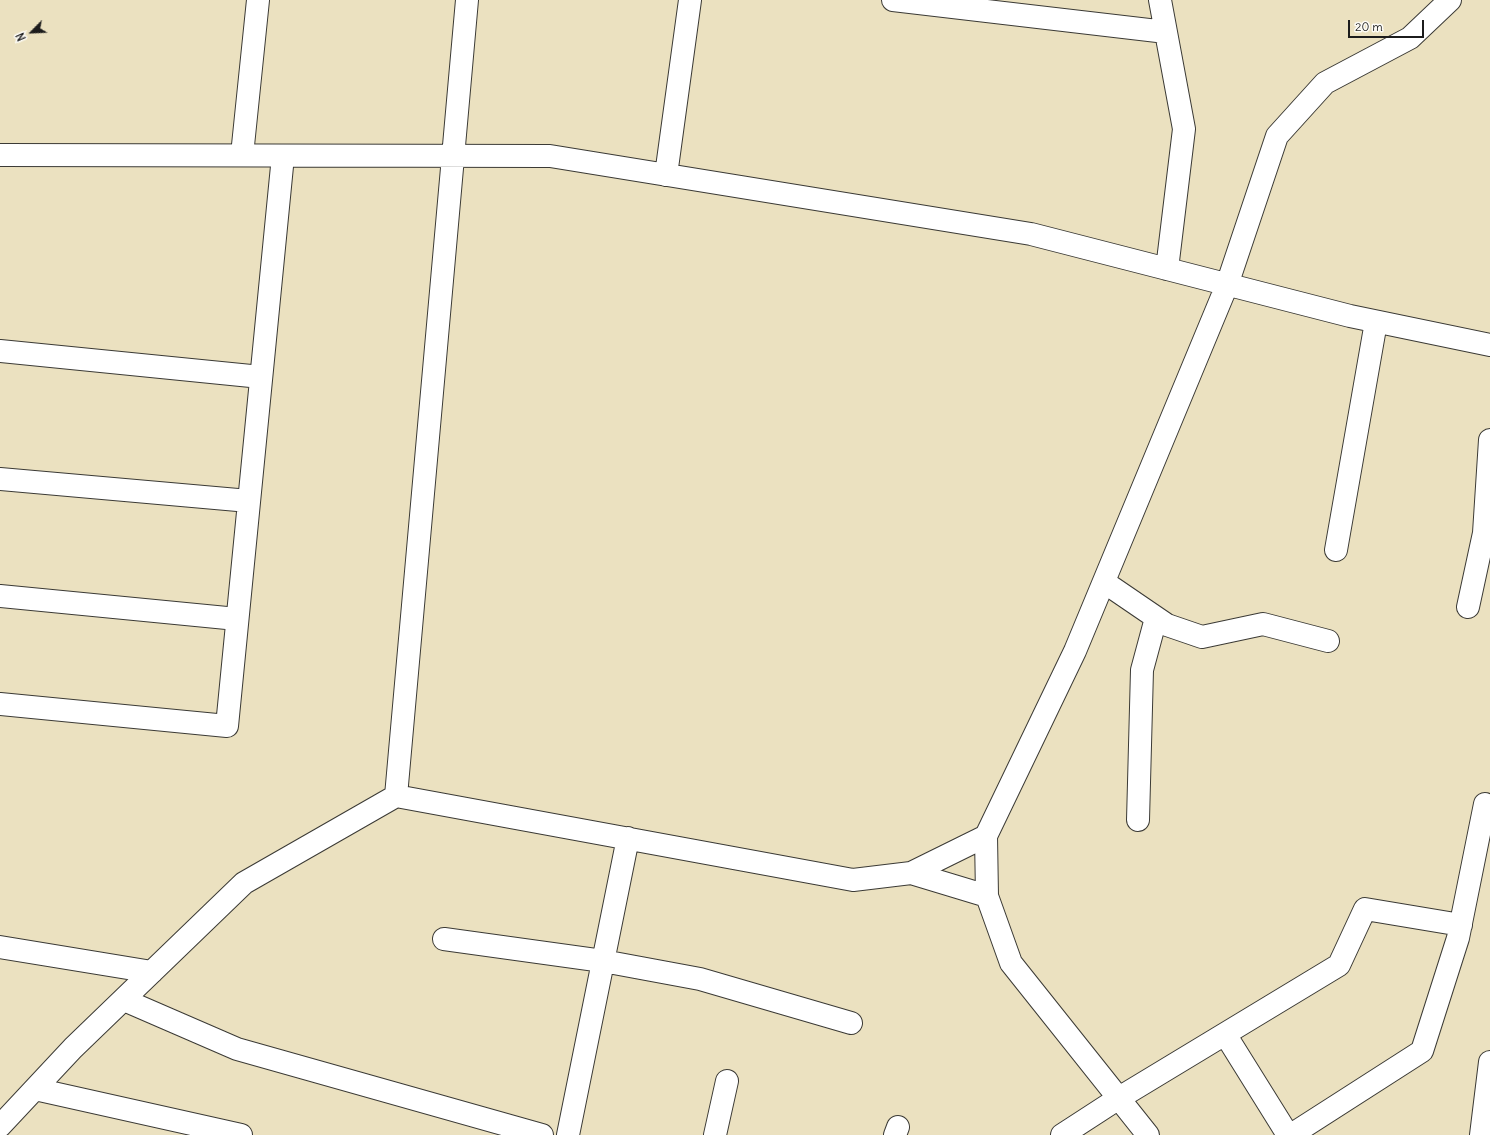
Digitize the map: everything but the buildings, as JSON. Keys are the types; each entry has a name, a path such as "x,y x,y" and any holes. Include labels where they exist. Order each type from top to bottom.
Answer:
{"street":[{"path":"242,155 258,0"},
{"path":"396,796 467,0"},
{"path":"666,174 690,0"},
{"path":"892,0 1166,32"},
{"path":"1160,0 1184,129 1166,269"},
{"path":"1148,1135 1011,963 987,896 986,836 1076,651 1227,285 1278,136 1325,83 1410,38 1450,0"},
{"path":"0,155 550,156 1031,234 1376,322 1490,345"},
{"path":"0,704 227,726 283,156"},
{"path":"1336,550 1376,322"},
{"path":"0,351 261,377"},
{"path":"1468,607 1484,533 1490,440"},
{"path":"0,479 249,501"},
{"path":"1104,582 1167,625 1202,637 1263,624 1328,641"},
{"path":"0,596 238,619"},
{"path":"1138,820 1142,670 1156,618"},
{"path":"0,1126 7,1109 35,1089 73,1048 244,883 396,796 853,880 911,873 986,836"},
{"path":"1225,1034 1290,1135 1422,1051 1458,938 1485,804"},
{"path":"568,1135 628,838"},
{"path":"911,873 987,896"},
{"path":"1062,1135 1119,1098 1339,965 1364,909 1461,925"},
{"path":"444,939 603,961 700,979 851,1023"},
{"path":"0,947 152,972"},
{"path":"124,1000 237,1049 542,1135"},
{"path":"1481,1135 1490,1062"},
{"path":"715,1135 727,1081"},
{"path":"35,1089 163,1127 241,1135"}]}
